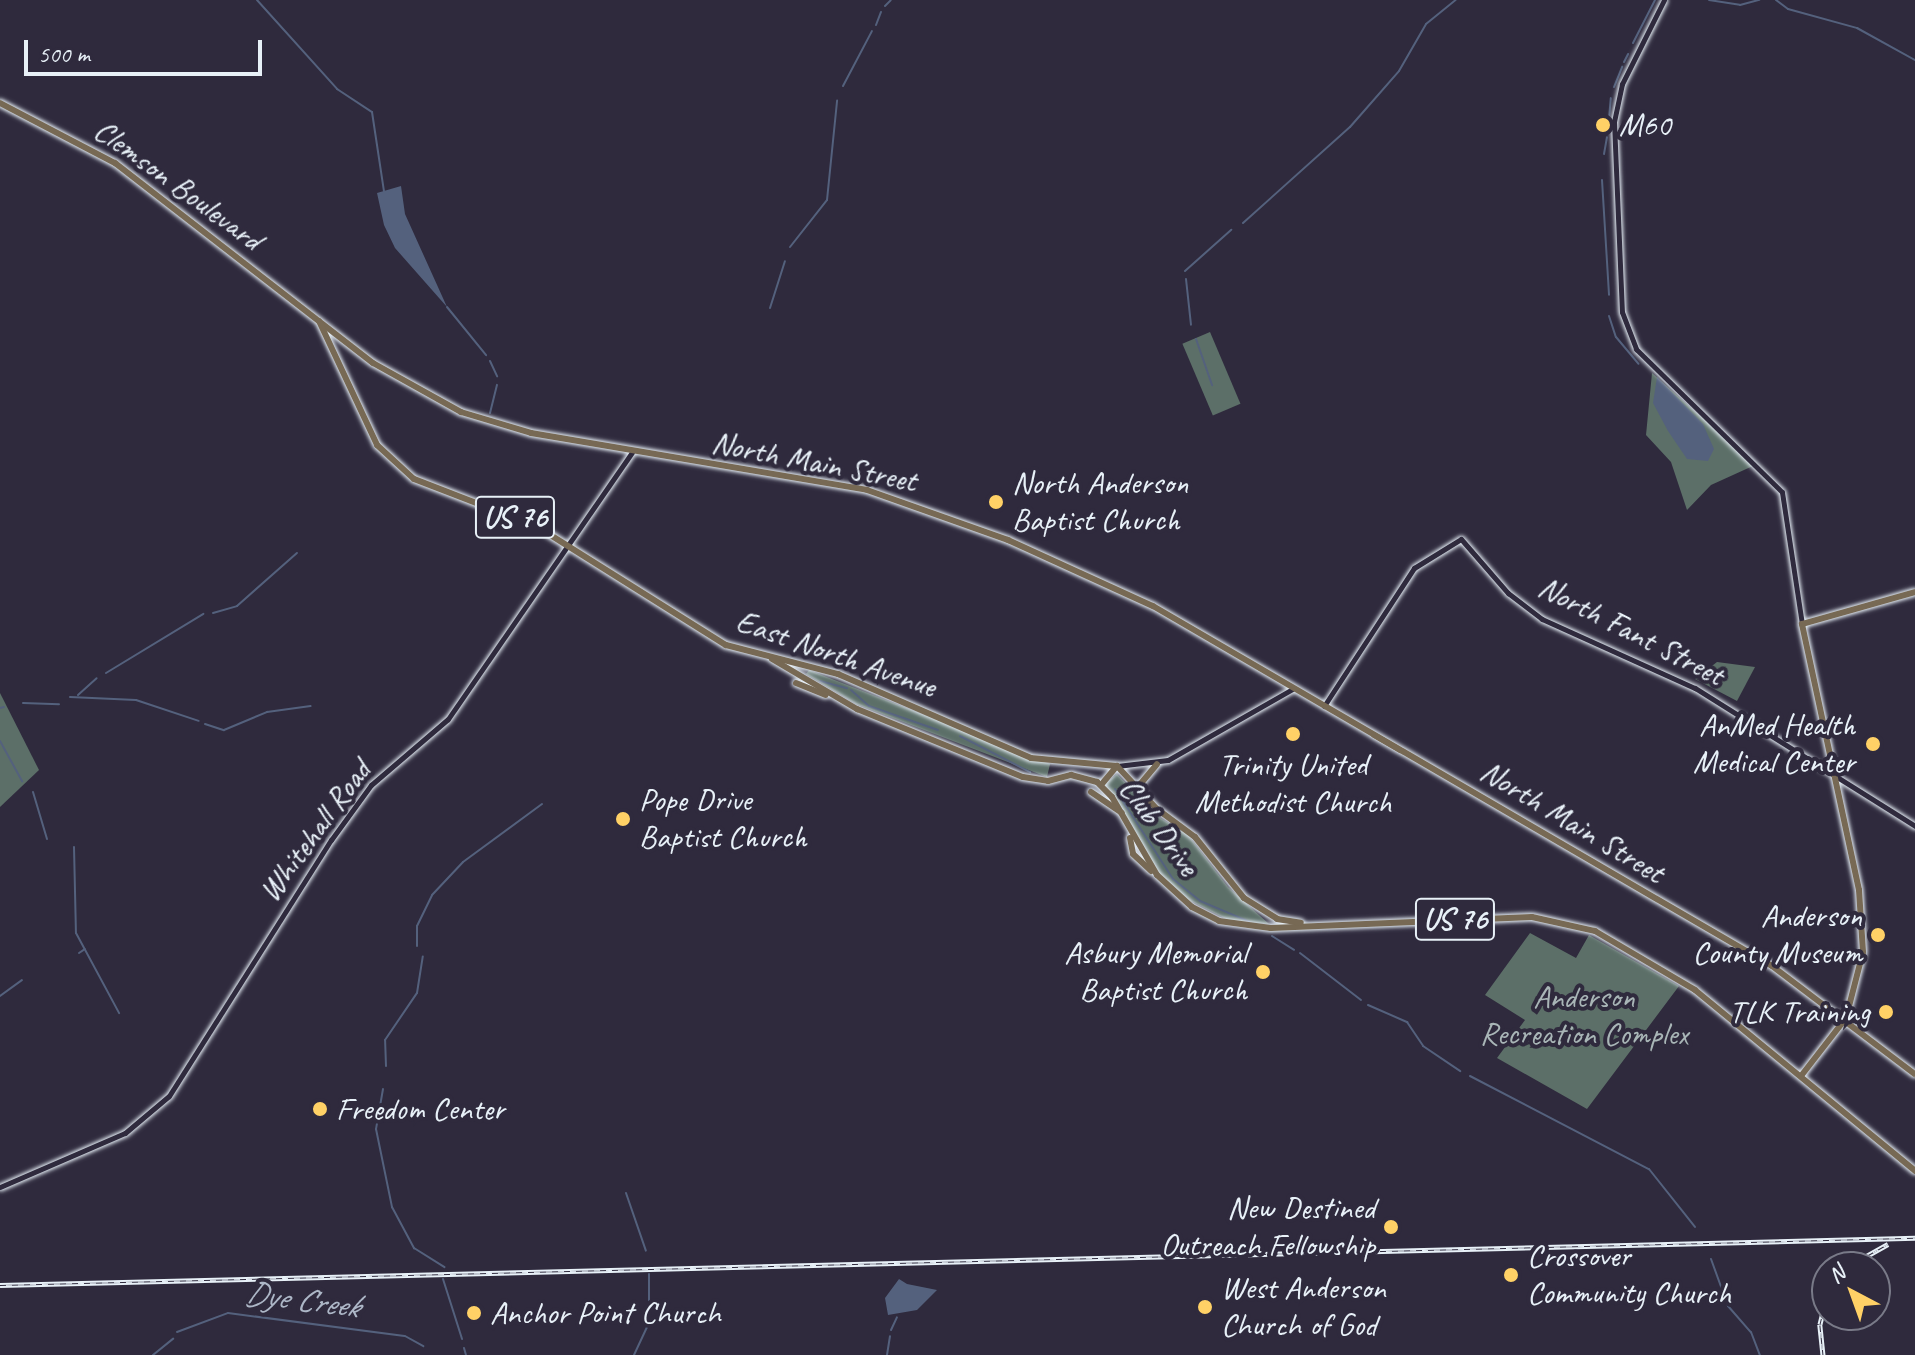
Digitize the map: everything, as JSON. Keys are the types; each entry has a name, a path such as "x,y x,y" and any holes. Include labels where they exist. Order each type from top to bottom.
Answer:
{"main road":[{"path":"1664,0 1622,84 1614,122 1622,313 1636,349 1782,492 1802,624 1862,906 1863,964 1846,1018 1801,1076"},
{"name":"Clemson Boulevard","path":"0,103 125,169 319,321"},
{"name":"North Main Street","path":"319,321 393,377 461,412 510,428 632,452 843,485 916,504 1129,594 1772,966 1846,1018 1915,1074"},
{"name":"East North Avenue","path":"319,321 368,428 400,469 570,546 726,645 838,674 1056,764 1117,766"},
{"name":"Whitehall Road","path":"0,1187 125,1133 169,1096 371,785 448,719 632,452"},
{"name":"North Fant Street","path":"1324,706 1414,568 1461,539 1500,585 1542,619 1695,688 1915,826"},
{"path":"1802,624 1915,592"},
{"name":"US 76","path":"772,659 831,696 1023,777 1051,781 1071,775 1099,784"},
{"path":"796,683 831,696"},
{"path":"1137,788 1157,764 1294,688"},
{"path":"1051,781 1056,764"},
{"path":"1099,784 1117,766 1157,764"},
{"name":"US 76","path":"1117,766 1137,788 1195,837 1237,891 1277,919 1313,924 1532,917 1581,925 1695,990 1915,1171"},
{"name":"Club Drive","path":"1099,784 1122,813 1130,834 1157,875 1192,907 1219,921 1271,928 1313,924"},
{"path":"1091,792 1122,813"}],"green space":[{"path":"1210,332 1240,404 1213,416 1182,344"},
{"path":"1652,373 1755,465 1711,485 1687,510 1671,462 1646,435"},
{"path":"1717,662 1755,667 1737,701 1695,679"},
{"path":"809,670 1050,764 1047,777 856,704 806,674"},
{"path":"0,693 39,770 0,807"},
{"path":"1117,774 1157,816 1188,835 1228,887 1269,924 1228,920 1181,896 1149,862 1105,784"},
{"name":"Anderson Recreation Complex","path":"1530,933 1576,958 1589,935 1679,986 1587,1109 1497,1058 1525,1020 1485,995"}],"water":[{"path":"401,186 405,214 447,307 395,248 384,225 377,193"},
{"path":"1657,377 1703,424 1714,449 1708,461 1687,459 1668,431 1653,403"},
{"path":"899,1279 907,1284 937,1290 917,1310 888,1315 885,1298"}],"waterway":[{"path":"257,0 337,89 372,112 384,191"},
{"path":"885,6 891,0"},
{"path":"1243,223 1350,127 1399,71 1426,24 1456,0"},
{"path":"1633,43 1655,0"},
{"path":"1709,0 1740,5 1759,0"},
{"path":"1776,0 1788,9 1857,28 1915,60"},
{"path":"876,25 881,12"},
{"path":"843,86 872,31"},
{"path":"1624,62 1628,54"},
{"path":"1614,87 1622,67"},
{"path":"1608,130 1611,98"},
{"path":"790,247 827,200 837,101"},
{"path":"1604,154 1607,137"},
{"path":"1602,180 1609,295"},
{"path":"1185,271 1231,230"},
{"path":"770,308 785,261"},
{"path":"1186,279 1191,325"},
{"path":"447,307 486,355"},
{"path":"1609,316 1616,337 1639,364"},
{"path":"1196,339 1212,385"},
{"path":"490,361 497,376"},
{"path":"490,413 497,385"},
{"path":"213,613 237,606 297,553"},
{"path":"106,673 203,614"},
{"path":"78,695 97,678"},
{"path":"820,681 847,688"},
{"path":"851,690 869,706 938,730"},
{"path":"70,697 136,700 199,721"},
{"path":"23,703 59,704"},
{"path":"205,724 224,730 267,712 311,706"},
{"path":"0,708 4,707"},
{"path":"960,736 1030,772"},
{"path":"0,741 22,781"},
{"path":"1115,789 1173,879 1200,901 1250,922"},
{"path":"33,792 47,839"},
{"path":"417,946 417,926 432,895 463,862 542,804"},
{"path":"74,847 76,933 119,1013"},
{"path":"1272,936 1294,950"},
{"path":"79,953 85,949"},
{"path":"1300,953 1361,1000"},
{"path":"386,1066 385,1040 417,993 423,956"},
{"path":"0,996 22,980"},
{"path":"1368,1005 1407,1022 1423,1046 1460,1071"},
{"path":"1470,1076 1649,1169 1695,1227"},
{"path":"383,1089 376,1129 392,1207 414,1248 444,1267"},
{"path":"626,1193 646,1251"},
{"path":"1711,1259 1728,1306 1751,1332 1760,1355"},
{"path":"634,1355 649,1323 649,1274"},
{"path":"443,1279 462,1339"},
{"name":"Dye Creek","path":"177,1332 228,1313 405,1336 423,1346"},
{"path":"891,1330 897,1317"},
{"path":"887,1355 890,1336"},
{"name":"Dye Creek","path":"153,1355 173,1339"},
{"path":"464,1348 466,1355"}],"railway":[{"path":"0,1285 1915,1238"},
{"path":"1876,1251 1888,1244"},
{"path":"1821,1331 1823,1355"}],"place":[{"name":"M60","path":"1603,125"},
{"name":"North Anderson Baptist Church","path":"996,502"},
{"name":"Trinity United Methodist Church","path":"1293,734"},
{"name":"AnMed Health Medical Center","path":"1873,744"},
{"name":"Pope Drive Baptist Church","path":"623,819"},
{"name":"Anderson County Museum","path":"1878,935"},
{"name":"Asbury Memorial Baptist Church","path":"1263,972"},
{"name":"TLK Training","path":"1886,1012"},
{"name":"Freedom Center","path":"320,1109"},
{"name":"New Destined Outreach Fellowship","path":"1391,1227"},
{"name":"Crossover Community Church","path":"1511,1275"},
{"name":"West Anderson Church of God","path":"1205,1307"},
{"name":"Anchor Point Church","path":"474,1313"}]}
